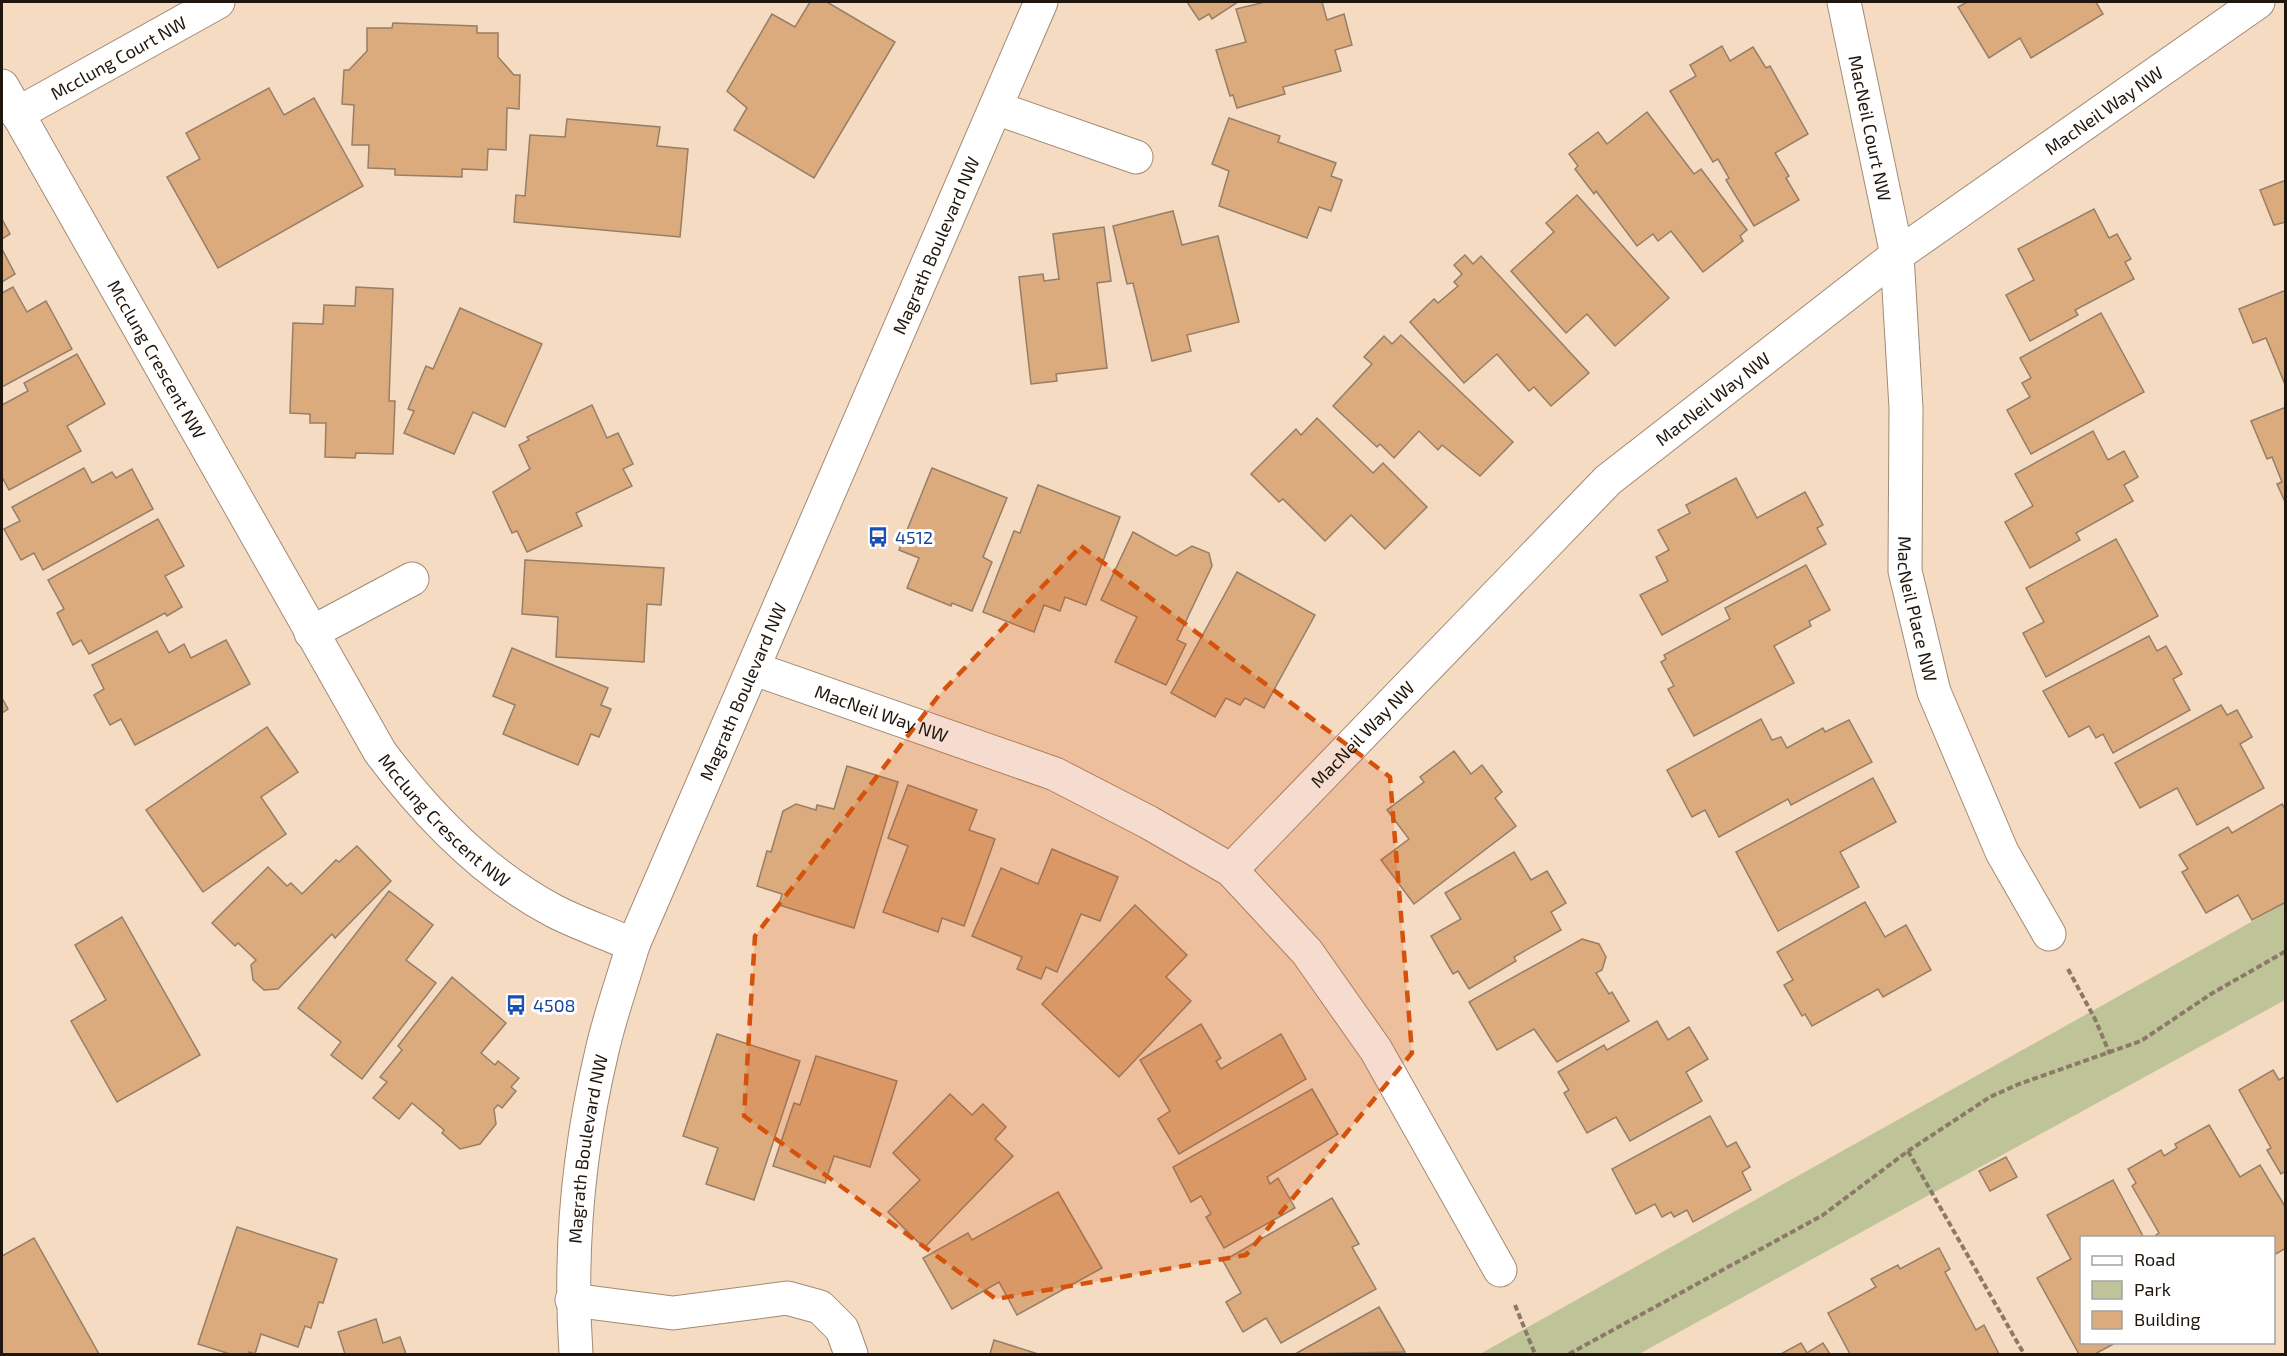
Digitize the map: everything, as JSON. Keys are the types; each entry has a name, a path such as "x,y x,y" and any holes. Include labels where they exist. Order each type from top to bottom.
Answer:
{"street":[{"name":"Mcclung Court NW","path":"9,100 218,2"},
{"name":"Magrath Boulevard NW","path":"576,1354 572,1300 574,1222 583,1145 602,1049 633,945 755,669 1041,2"},
{"name":"MacNeil Court NW","path":"1844,2 1897,255"},
{"name":"MacNeil Way NW","path":"1231,870 1608,480 1897,255 2258,2"},
{"name":"Mcclung Crescent NW","path":"9,100 311,633 380,752 411,794 447,831 484,863 527,895 556,912 633,945"},
{"path":"996,108 1136,157"},
{"name":"MacNeil Place NW","path":"1897,255 1906,408 1905,571 1934,692 2002,852 2049,934"},
{"path":"311,633 412,579"},
{"name":"MacNeil Way NW","path":"755,669 1055,774 1148,822 1231,870 1307,952 1376,1050 1500,1270"},
{"path":"572,1300 673,1313 787,1298 820,1307 842,1329 851,1354"}],"path":[{"path":"2049,934 2095,1019 2110,1054"},
{"path":"1569,1354 1823,1215 1908,1151 1990,1097 2052,1072 2110,1054 2141,1041 2169,1025 2211,994 2286,951"},
{"path":"1908,1151 2024,1354"},
{"path":"1500,1270 1535,1354"}],"highlighted area":[{"path":"1081,546 1390,777 1412,1053 1246,1255 996,1299 744,1116 755,936 939,695"}],"green space":[{"path":"2285,903 2285,1000 1639,1354 1480,1354"}],"building":[{"path":"810,2 827,2 895,42 814,178 734,130 747,108 727,91 772,14 795,27"},
{"path":"1187,2 1238,2 1212,19 1209,14 1199,20"},
{"path":"1265,2 1322,2 1327,20 1344,14 1352,45 1335,50 1341,71 1283,87 1285,94 1237,108 1233,95 1230,96 1216,50 1246,42 1236,9"},
{"path":"1967,2 2096,2 2103,14 2031,58 2020,38 1989,58 1958,7"},
{"path":"393,23 477,26 477,33 498,33 498,57 514,75 520,75 519,109 507,108 506,150 488,149 487,170 462,169 462,177 395,175 395,169 368,168 369,145 352,145 354,105 342,104 344,70 349,70 367,51 367,28 392,28"},
{"path":"1722,46 1730,61 1753,47 1766,68 1770,66 1808,134 1775,153 1789,176 1786,178 1799,200 1754,226 1726,180 1729,178 1718,159 1713,162 1670,91 1696,76 1690,65"},
{"path":"269,88 284,115 314,98 363,186 218,268 167,177 200,159 186,133"},
{"path":"1647,112 1694,174 1701,169 1747,230 1740,236 1743,241 1703,272 1671,231 1658,241 1653,234 1637,246 1596,191 1594,194 1575,169 1578,166 1569,154 1598,132 1607,144"},
{"path":"1229,118 1280,136 1278,142 1336,163 1331,176 1342,180 1331,211 1319,207 1307,238 1219,206 1229,171 1212,164"},
{"path":"567,119 660,127 657,146 688,149 680,237 514,222 516,195 525,196 530,135 565,137"},
{"path":"2286,180 2286,222 2274,225 2260,190"},
{"path":"1577,195 1669,298 1615,346 1587,314 1566,333 1511,271 1554,232 1546,223"},
{"path":"2094,209 2109,238 2117,234 2131,259 2125,262 2134,279 2075,310 2078,315 2030,341 2006,295 2034,280 2018,249"},
{"path":"1173,211 1182,245 1218,236 1239,322 1187,335 1191,351 1152,361 1133,283 1127,284 1113,226"},
{"path":"2,219 10,234 2,239"},
{"path":"1104,227 1111,281 1097,283 1107,368 1056,374 1057,381 1031,384 1019,277 1043,274 1044,281 1059,279 1053,234"},
{"path":"2,249 15,274 2,282"},
{"path":"1465,255 1473,264 1481,256 1589,373 1551,406 1534,387 1529,391 1497,354 1464,383 1410,322 1434,299 1438,303 1458,286 1454,282 1462,274 1454,265"},
{"path":"13,287 27,312 46,301 72,349 2,387 2,293"},
{"path":"356,287 393,289 389,401 395,401 393,454 356,453 355,458 325,457 326,423 310,423 310,414 290,413 293,323 323,324 324,305 355,306"},
{"path":"2286,290 2286,387 2266,338 2253,343 2239,309"},
{"path":"460,308 542,344 505,427 473,412 454,454 404,433 414,411 408,409 426,366 433,369"},
{"path":"2101,313 2144,392 2031,454 2007,410 2030,397 2022,383 2031,378 2020,358"},
{"path":"1401,335 1513,442 1480,476 1442,445 1438,450 1419,431 1394,458 1380,444 1377,447 1333,406 1372,364 1364,357 1384,336 1392,344"},
{"path":"77,354 105,404 67,426 81,451 9,490 2,477 2,405 28,391 24,383"},
{"path":"592,405 607,438 618,433 633,464 623,469 632,486 576,513 582,526 527,552 517,531 512,533 493,492 530,469 519,445 529,440 527,437"},
{"path":"2286,407 2286,504 2277,484 2282,482 2272,457 2267,459 2251,421"},
{"path":"1317,418 1373,473 1383,463 1427,507 1385,549 1351,515 1325,541 1283,499 1279,502 1251,474 1296,429 1301,435"},
{"path":"2093,431 2108,460 2124,451 2138,477 2124,485 2133,501 2076,533 2080,540 2030,568 2005,522 2033,506 2015,474"},
{"path":"84,468 92,483 112,472 116,478 132,469 153,509 43,570 34,553 21,560 4,529 20,521 12,507"},
{"path":"932,468 1007,498 983,557 992,562 972,611 952,603 951,606 907,588 919,558 899,550"},
{"path":"1736,478 1757,518 1805,492 1823,525 1817,528 1826,544 1662,635 1640,595 1668,581 1656,557 1669,550 1658,530 1690,513 1686,505"},
{"path":"1038,485 1120,517 1086,605 1065,597 1060,611 1044,605 1034,632 983,612 1014,531 1020,533"},
{"path":"158,519 184,566 165,576 182,607 167,616 165,613 89,654 81,640 73,645 57,613 64,609 48,580"},
{"path":"1133,532 1176,556 1192,546 1209,553 1212,566 1177,640 1186,644 1166,685 1115,662 1137,617 1101,600"},
{"path":"2116,539 2158,616 2046,677 2023,633 2044,622 2026,588"},
{"path":"525,560 664,568 661,605 647,604 644,662 556,657 558,617 522,614"},
{"path":"1806,565 1830,610 1809,621 1811,626 1774,646 1794,683 1694,736 1668,689 1674,686 1661,662 1666,659 1664,655 1730,619 1725,608"},
{"path":"1237,572 1315,615 1264,708 1245,698 1240,705 1226,698 1215,717 1171,693"},
{"path":"157,631 169,653 184,644 191,658 226,640 250,684 135,745 121,719 110,725 94,695 104,689 92,665"},
{"path":"2149,636 2157,651 2166,646 2182,674 2173,679 2190,710 2113,753 2103,734 2096,738 2089,726 2069,737 2043,691"},
{"path":"512,648 608,688 601,705 611,709 599,737 591,734 578,765 503,734 515,705 493,696"},
{"path":"2,698 8,709 2,713"},
{"path":"2221,705 2227,715 2237,710 2252,737 2240,744 2264,788 2197,825 2177,788 2140,808 2115,763"},
{"path":"1761,719 1772,740 1781,737 1787,748 1823,728 1825,732 1849,720 1872,762 1791,805 1788,799 1719,837 1705,810 1692,817 1667,770"},
{"path":"267,727 298,772 261,797 286,834 203,892 146,810"},
{"path":"1454,751 1471,774 1482,765 1502,792 1495,798 1516,826 1414,904 1381,860 1409,839 1387,810 1424,782 1420,777"},
{"path":"847,766 898,782 854,928 779,905 782,894 757,886 767,851 771,852 783,811 796,804 816,810 817,805 834,809"},
{"path":"1873,778 1896,822 1840,852 1859,887 1778,931 1736,852"},
{"path":"908,785 977,810 969,830 995,839 964,926 942,918 938,932 883,912 908,846 888,838"},
{"path":"2282,804 2286,810 2286,902 2252,920 2238,895 2206,913 2182,872 2188,869 2179,855 2228,827 2232,833"},
{"path":"357,846 391,881 335,938 332,934 278,989 264,990 253,980 251,965 256,960 238,943 235,946 212,923 268,867 287,886 291,883 302,894 336,860 339,862"},
{"path":"1052,849 1118,877 1100,921 1081,914 1057,972 1046,967 1041,979 1017,969 1022,957 972,936 1001,868 1038,884"},
{"path":"1514,852 1531,880 1547,871 1566,903 1551,912 1561,930 1514,957 1516,961 1469,989 1458,971 1453,974 1431,936 1461,919 1445,893"},
{"path":"389,891 433,925 406,960 436,983 362,1079 331,1055 341,1042 298,1008"},
{"path":"1865,902 1885,937 1906,925 1931,970 1883,997 1878,989 1812,1026 1805,1014 1802,1016 1784,985 1793,980 1777,952"},
{"path":"1135,905 1187,955 1166,977 1191,1001 1119,1077 1042,1004"},
{"path":"122,917 200,1055 117,1102 71,1021 106,1000 75,945"},
{"path":"1582,939 1599,944 1606,957 1602,970 1596,973 1609,994 1612,992 1629,1021 1557,1062 1534,1029 1497,1050 1469,1002"},
{"path":"452,977 506,1023 481,1053 495,1065 498,1061 519,1078 511,1087 516,1091 502,1108 498,1105 494,1109 496,1124 480,1144 460,1149 442,1133 444,1130 412,1103 399,1119 373,1098 387,1082 380,1077 402,1050 398,1046"},
{"path":"1657,1021 1668,1040 1689,1027 1708,1059 1686,1072 1702,1101 1630,1141 1616,1117 1587,1133 1564,1093 1569,1090 1558,1072 1604,1045 1607,1050"},
{"path":"1201,1024 1221,1058 1216,1061 1221,1069 1281,1034 1306,1079 1179,1154 1158,1119 1170,1111 1140,1060"},
{"path":"717,1034 800,1061 754,1200 706,1184 718,1148 683,1136"},
{"path":"816,1056 897,1081 870,1167 834,1156 825,1183 773,1166 794,1103 800,1105"},
{"path":"2273,1070 2279,1080 2286,1076 2286,1175 2284,1172 2281,1174 2267,1150 2271,1148 2239,1090"},
{"path":"1312,1089 1338,1134 1267,1177 1270,1184 1278,1178 1295,1208 1224,1248 1206,1217 1211,1214 1201,1196 1191,1202 1173,1167"},
{"path":"950,1094 972,1115 983,1104 1006,1127 995,1139 1013,1156 924,1248 888,1212 920,1180 893,1153"},
{"path":"1710,1116 1727,1147 1736,1142 1750,1167 1742,1172 1751,1190 1693,1222 1687,1210 1674,1217 1671,1212 1662,1217 1655,1204 1636,1214 1612,1169"},
{"path":"2209,1125 2240,1177 2260,1165 2286,1208 2286,1248 2275,1254 2275,1236 2156,1236 2159,1233 2132,1186 2136,1183 2128,1169 2161,1150 2164,1156 2177,1148 2175,1144"},
{"path":"2006,1157 2017,1177 1990,1191 1979,1171"},
{"path":"2113,1180 2143,1236 2080,1236 2080,1344 2113,1344 2095,1354 2079,1354 2037,1278 2071,1259 2047,1215"},
{"path":"1058,1192 1102,1268 1017,1315 999,1282 952,1309 923,1258 968,1233 972,1240"},
{"path":"1332,1198 1359,1244 1352,1247 1376,1289 1281,1343 1266,1318 1243,1332 1226,1302 1241,1293 1223,1261"},
{"path":"237,1227 337,1259 323,1303 319,1302 311,1328 305,1326 298,1347 261,1334 255,1354 249,1352 248,1354 230,1354 198,1344"},
{"path":"34,1238 99,1354 2,1354 2,1256"},
{"path":"1939,1248 1950,1269 1945,1272 1976,1330 1984,1325 1999,1354 1850,1354 1828,1313 1876,1287 1871,1279 1898,1265 1900,1269"},
{"path":"1379,1307 1405,1352 1295,1354"},
{"path":"376,1319 383,1343 400,1337 406,1354 345,1354 338,1332"},
{"path":"994,1340 1038,1354 990,1354"},
{"path":"1801,1343 1807,1353 1823,1343 1830,1354 1781,1354"}],"place":[{"name":"4512","path":"878,537"},
{"name":"4508","path":"516,1005"}]}
